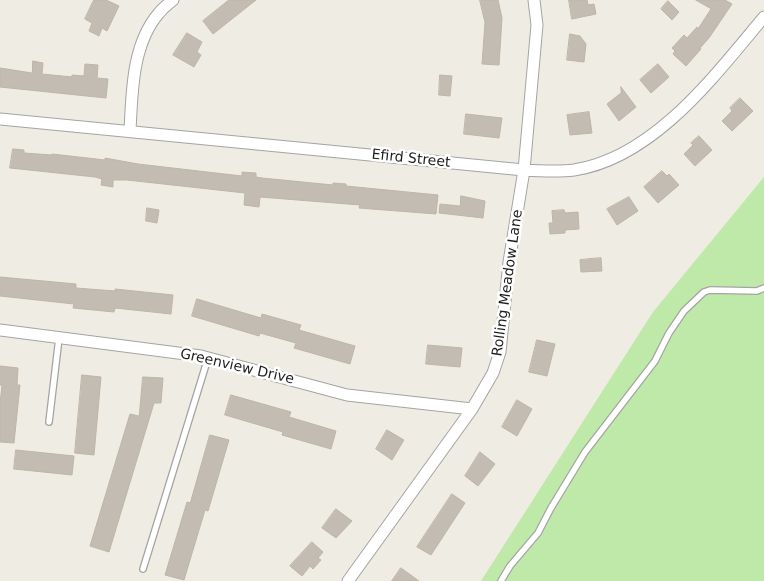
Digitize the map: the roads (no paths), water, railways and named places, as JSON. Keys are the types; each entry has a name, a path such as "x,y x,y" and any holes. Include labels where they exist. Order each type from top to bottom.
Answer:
{"street":[{"path":"130,131 132,90 136,65 144,36 158,13 173,0"},
{"name":"Rolling Meadow Lane","path":"348,581 472,409 493,373 500,352 509,262 524,170 537,25 534,0"},
{"name":"Efird Street","path":"0,119 524,170 573,170 613,158 665,124 696,96 764,17"},
{"name":"Greenview Drive","path":"0,330 208,358 347,395 472,409"}],"lane":[{"path":"501,581 510,566 538,534 551,508 585,452 655,361 684,311 704,292 710,290 757,291 764,288"},
{"path":"49,422 59,338"},
{"path":"143,569 208,358"}]}
